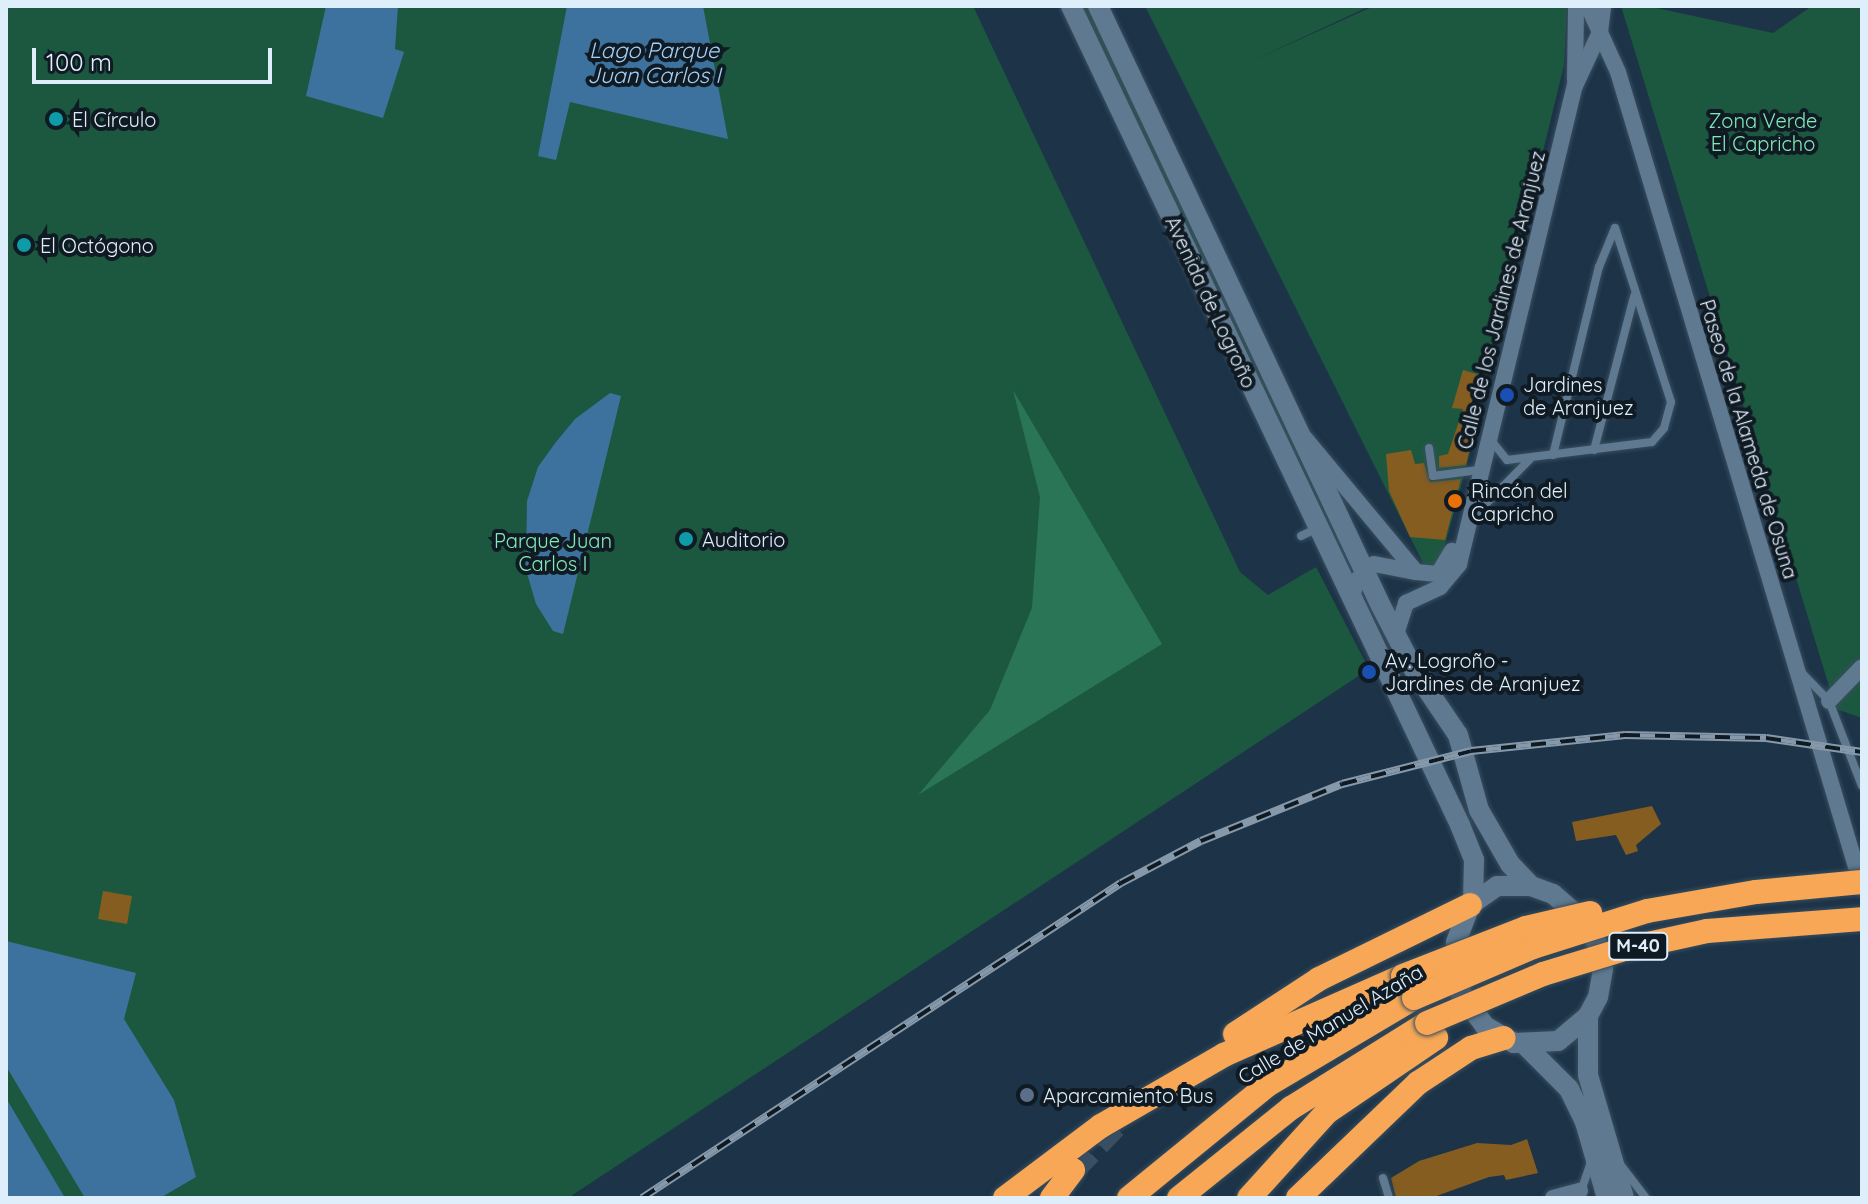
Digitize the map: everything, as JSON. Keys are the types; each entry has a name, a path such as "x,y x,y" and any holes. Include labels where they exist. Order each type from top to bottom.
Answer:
{"highway":[{"name":"M-40","path":"1408,987 1526,928 1612,907 1647,911 1756,892 1862,884"},
{"path":"1235,1034 1319,979 1472,903"},
{"name":"M-40","path":"1179,1198 1291,1108 1432,1030 1543,974 1625,949 1707,931 1862,919"},
{"path":"1249,1198 1327,1112 1432,1030 1628,963 1722,945 1862,929"},
{"path":"1005,1198 1101,1126 1224,1055 1408,987"},
{"name":"Calle de Manuel Azaña","path":"1129,1198 1269,1084 1408,987"},
{"path":"1298,1198 1418,1083 1471,1048 1514,1041"},
{"path":"1052,1198 1073,1170"}],"main road":[{"name":"Avenida de Logroño","path":"1071,6 1310,532 1352,597 1465,837 1474,860 1472,903"},
{"name":"Avenida de Logroño","path":"1098,6 1396,634 1458,735 1479,810 1496,843 1531,886"},
{"path":"1607,1198 1602,1153 1588,1075 1588,1016 1603,969 1597,944 1568,906 1531,886 1497,886 1472,903 1456,942 1455,970 1471,1012 1563,1080 1602,1153 1624,1198"},
{"path":"1514,1041 1558,1041 1588,1016"}],"street":[{"name":"Calle de los Jardines de Aranjuez","path":"1575,86 1576,6"},
{"name":"Paseo de la Alameda de Osuna","path":"1588,6 1618,72 1862,884"},
{"path":"1600,32 1603,6"},
{"name":"Calle de los Jardines de Aranjuez","path":"1396,634 1399,616 1417,595 1451,578 1469,521 1477,478 1575,86 1600,32"},
{"name":"Avenida de Logroño","path":"1300,432 1416,572"},
{"path":"1352,597 1365,570 1374,564 1438,574 1444,568 1477,478"},
{"path":"1829,701 1862,667"},
{"path":"1553,1198 1580,1195"}],"lane":[{"path":"1488,436 1507,460 1531,458 1652,442 1670,417 1671,402 1634,296 1615,228 1599,267 1553,455"},
{"path":"1594,450 1634,296"},
{"path":"1429,448 1433,476 1477,478"},
{"path":"1469,521 1531,458"},
{"path":"1796,667 1829,701 1862,786"},
{"path":"1580,1195 1602,1153 1646,1198"},
{"path":"1383,1178 1389,1198"}],"green space":[{"name":"Parque Juan Carlos I","path":"6,6 973,6 1240,572 1268,595 1316,567 1369,669 568,1198 6,1198"},
{"path":"1081,6 1088,6 1352,570 1349,569"},
{"path":"1145,6 1370,6 1245,64 1374,6 1567,6 1564,65 1465,472 1440,563 1432,568 1424,565"},
{"name":"Zona Verde El Capricho","path":"1621,6 1647,6 1773,33 1812,6 1862,6 1862,718 1836,709"},
{"path":"1013,390 1162,644 918,795 990,710 1032,608 1040,497"}],"water":[{"path":"326,6 398,6 395,49 404,52 383,118 306,96"},
{"name":"Lago Parque Juan Carlos I","path":"567,6 703,6 728,139 570,102 556,160 538,156"},
{"path":"610,393 621,396 563,634 553,631 536,604 526,570 527,501 538,467 556,442 575,419"},
{"path":"6,941 136,973 124,1019 174,1100 196,1177 160,1198 85,1198 6,1066"},
{"path":"6,1098 65,1198 6,1198"}],"building":[{"path":"1463,370 1487,377 1466,465 1439,468 1439,456 1448,454 1463,409 1452,408"},
{"path":"1411,450 1415,464 1424,463 1430,482 1461,479 1445,540 1410,537 1389,491 1386,454"},
{"path":"1652,806 1661,824 1636,845 1638,851 1626,855 1616,835 1576,841 1572,822"},
{"path":"103,891 132,896 127,924 98,919"},
{"path":"1527,1139 1538,1173 1506,1180 1504,1175 1489,1177 1431,1198 1396,1198 1391,1178 1419,1161 1477,1143 1511,1145"}],"tunnel":[{"path":"1073,1170 1119,1122"}],"railway":[{"path":"642,1198 1121,883 1201,841 1342,784 1471,751 1625,735 1766,738 1862,752"}],"place":[{"name":"El Círculo","path":"56,119"},
{"name":"El Octógono","path":"24,245"},
{"name":"Jardines de Aranjuez","path":"1507,395"},
{"name":"Rincón del Capricho","path":"1455,501"},
{"name":"Auditorio","path":"686,539"},
{"name":"Av. Logroño - Jardines de Aranjuez","path":"1369,672"},
{"name":"Aparcamiento Bus","path":"1027,1095"}]}
